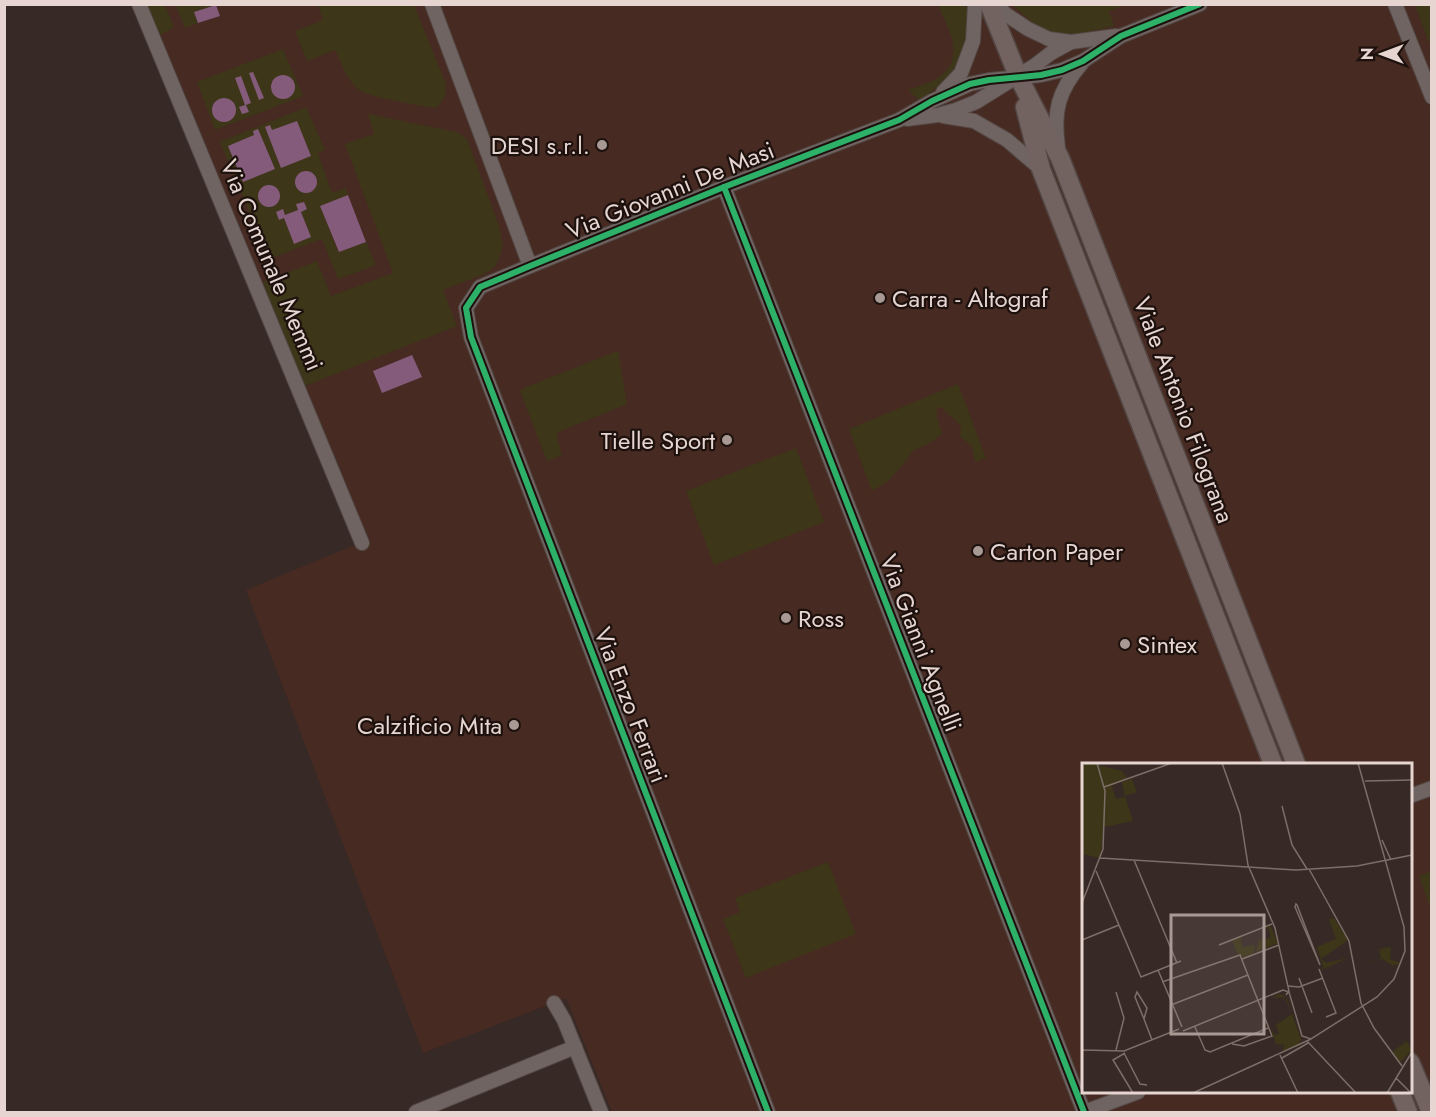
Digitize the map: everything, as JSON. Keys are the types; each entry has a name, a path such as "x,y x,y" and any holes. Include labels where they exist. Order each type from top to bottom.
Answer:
{"main road":[{"name":"Viale Antonio Filograna","path":"989,4 1018,76 1060,158 1297,762"},
{"name":"Viale Antonio Filograna","path":"1018,76 1041,169 1272,763"},
{"path":"1412,1067 1431,1113"},
{"path":"1400,1093 1408,1113"}],"street":[{"name":"Via Comunale Memmi","path":"139,4 362,543"},
{"path":"432,4 530,266"},
{"path":"932,101 961,73 973,42 975,4"},
{"path":"998,4 1004,13 1048,39 1071,42 1121,36"},
{"path":"899,120 932,101 970,84 1062,70 1083,61 1121,36 1200,4"},
{"path":"1395,4 1431,97"},
{"path":"899,120 938,115 976,102 1071,42"},
{"path":"1060,158 1056,129 1058,107 1063,88 1083,61"},
{"path":"938,115 974,121 1007,140 1041,169"},
{"name":"Via Giovanni De Masi","path":"466,308 480,287 724,187 899,120"},
{"name":"Via Gianni Agnelli","path":"724,187 1084,1112"},
{"name":"Via Enzo Ferrari","path":"466,308 471,337 768,1113"},
{"path":"1412,796 1431,788"},
{"path":"554,1003 564,1020 601,1113"},
{"path":"416,1113 575,1047"},
{"path":"1084,1112 1135,1093"}],"shaded area":[{"path":"216,4 195,12 198,23 185,28 176,5"},
{"path":"148,5 1431,5 1431,1112 612,1112 566,998 423,1053 246,590 369,539"},
{"path":"148,5 165,5 174,27 160,35"},
{"path":"216,5 220,16 198,23 194,12"},
{"path":"318,5 414,5 446,84 443,100 436,108 396,101 359,90 345,71 335,50 307,61 295,31 323,20"},
{"path":"938,5 967,5 966,37 960,57 950,75 920,101 908,90 939,77 952,61 954,52 950,33"},
{"path":"1013,5 1126,5 1109,11 1114,26 1066,34 1041,28"},
{"path":"1415,5 1431,5 1431,48"},
{"path":"283,49 303,96 215,130 197,82"},
{"path":"253,72 264,98 259,100 249,73"},
{"path":"283,75 291,79 295,87 291,95 283,99 275,95 271,87 275,79"},
{"path":"241,76 251,103 246,105 249,112 242,114 239,107 245,105 235,78"},
{"path":"224,98 232,102 236,110 232,118 224,122 216,118 212,110 216,102"},
{"path":"306,107 325,150 318,153 332,193 346,188 348,195 321,206 338,252 366,242 376,265 338,279 322,239 269,259 220,142"},
{"path":"368,114 452,131 467,139 499,226 503,247 493,269 443,290 457,326 305,386 263,282 317,261 331,296 393,273 345,144 374,134"},
{"path":"297,121 311,156 281,168 265,127 270,125 272,130"},
{"path":"258,129 275,169 243,182 228,146 254,135 253,131"},
{"path":"306,171 314,174 317,182 314,190 306,193 298,190 295,182 298,174"},
{"path":"269,185 277,188 280,196 277,204 269,207 261,204 258,196 261,188"},
{"path":"348,195 366,242 339,252 320,206"},
{"path":"304,202 307,209 301,212 311,237 294,244 284,218 279,220 276,212 283,209 285,215 298,210 296,204"},
{"path":"618,351 627,404 558,432 557,438 562,455 547,461 520,391"},
{"path":"412,355 422,377 382,393 373,371"},
{"path":"958,384 986,458 975,462 972,447 960,436 961,426 941,407 937,408 942,434 914,450 888,481 872,491 849,429"},
{"path":"796,448 824,522 714,565 686,491"},
{"path":"828,862 856,934 746,978 723,919 740,912 735,898"},
{"path":"1431,871 1431,910 1419,876"}],"cycle path":[{"path":"768,1112 471,337 466,308 480,287 530,266 724,187 899,120 932,101 970,84 1062,70 1083,61 1121,36 1200,4"},
{"path":"724,187 1084,1112"}],"place":[{"name":"DESI s.r.l.","path":"602,145"},
{"name":"Carra - Altograf","path":"880,298"},
{"name":"Tielle Sport","path":"727,440"},
{"name":"Carton Paper","path":"978,551"},
{"name":"Ross","path":"786,618"},
{"name":"Sintex","path":"1125,644"},
{"name":"Calzificio Mita","path":"514,725"}]}
